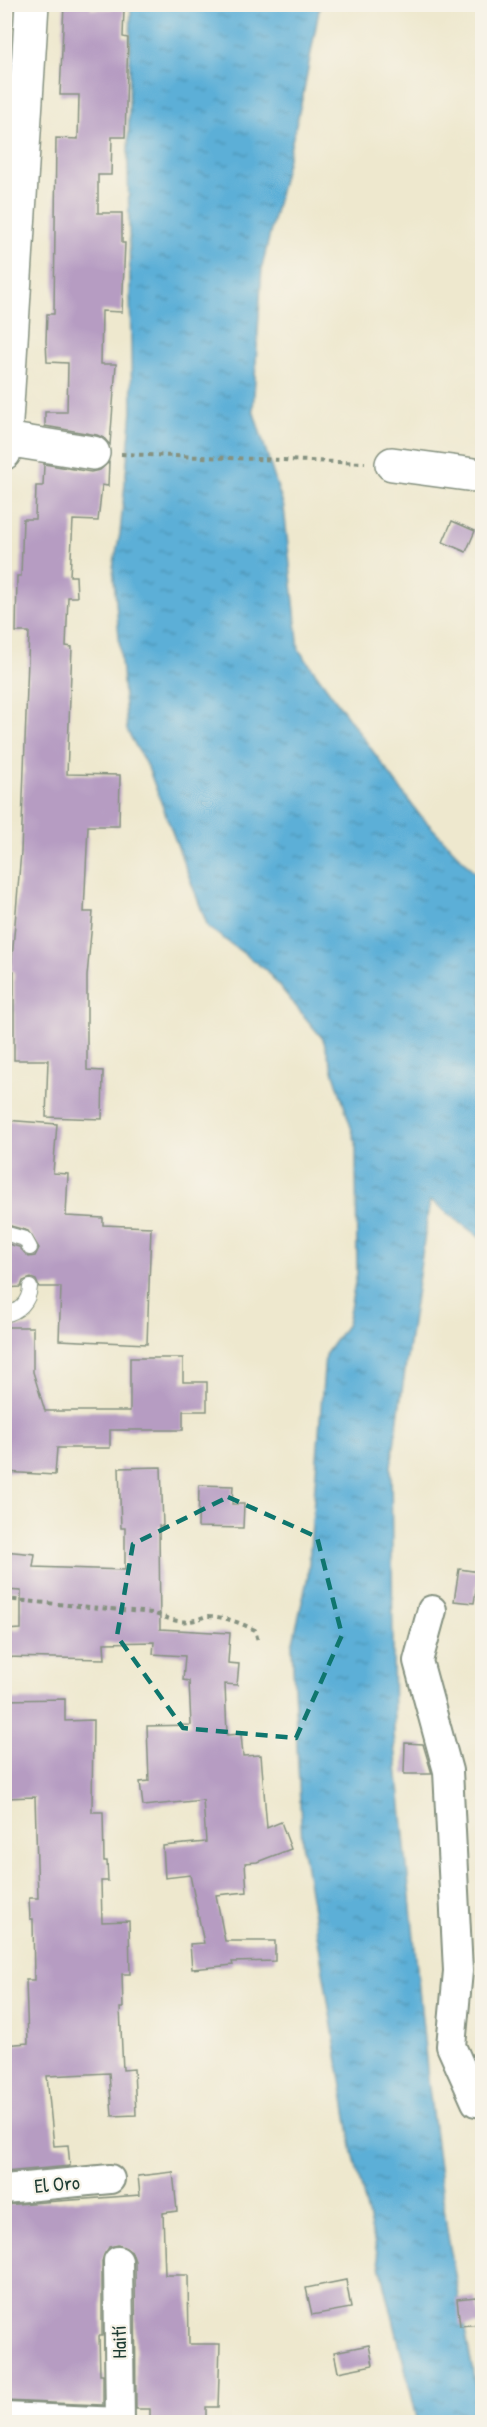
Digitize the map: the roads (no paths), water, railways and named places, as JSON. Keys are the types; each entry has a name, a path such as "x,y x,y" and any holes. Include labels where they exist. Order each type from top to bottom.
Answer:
{"main road":[{"path":"32,4 5,444 93,453"},
{"path":"392,464 483,476"}],"street":[{"path":"432,1610 418,1661 448,1771 458,1971 451,2046 476,2102 483,2103"},
{"name":"El Oro","path":"4,2188 110,2179"},
{"name":"Haití","path":"118,2260 120,2422"},
{"path":"4,2416 120,2422"}],"lane":[{"path":"4,1233 25,1239 30,1248"},
{"path":"4,1316 18,1311 29,1295 30,1287"}],"water":[{"path":"131,5 320,5 303,95 262,267 253,410 284,508 299,650 418,813 482,880 482,1239 430,1200 391,1466 394,1735 428,2080 447,2231 482,2422 418,2422 353,2153 302,1843 292,1646 308,1576 325,1355 347,1324 357,1273 356,1143 323,1039 266,970 208,927 149,770 127,730 113,567 120,534 132,411 128,162"}]}
